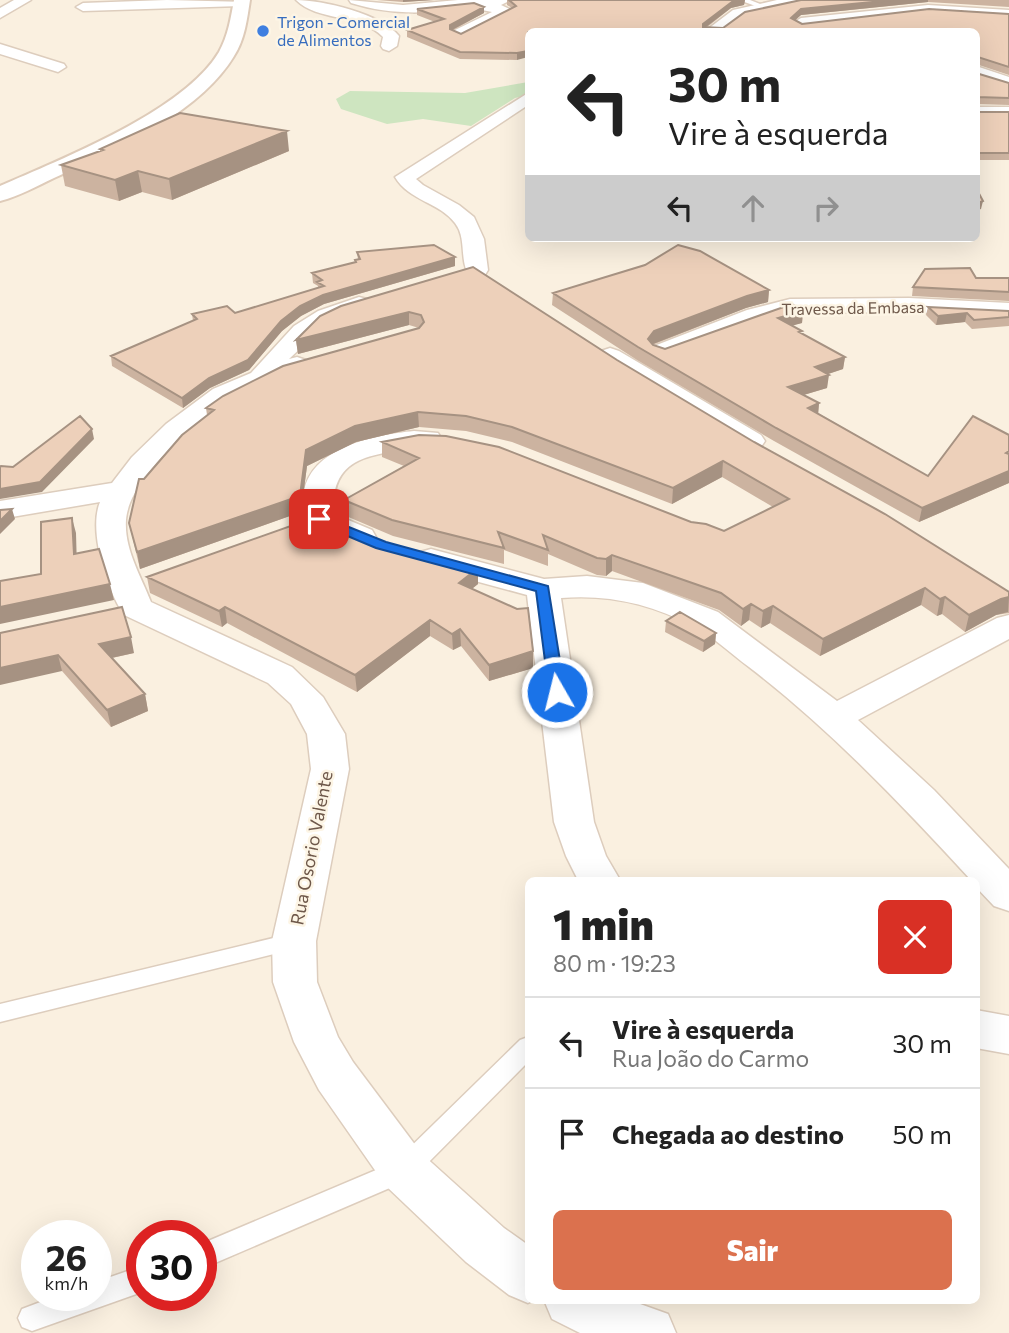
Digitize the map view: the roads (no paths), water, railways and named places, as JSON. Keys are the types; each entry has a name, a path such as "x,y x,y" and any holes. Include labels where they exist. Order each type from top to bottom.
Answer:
{"main road":[{"path":"0,194 100,149 199,85 225,56 237,30 242,1"}],"street":[{"path":"0,14 23,0"},
{"path":"303,0 324,10 382,26 391,36 389,46"},
{"path":"356,0 386,9 411,10 483,0"},
{"path":"460,33 507,11 482,6 504,0"},
{"path":"716,28 738,13 797,0"},
{"path":"83,6 242,1"},
{"path":"761,6 810,28"},
{"path":"801,23 928,9 1009,14"},
{"path":"0,49 58,67"},
{"path":"980,72 1009,83"},
{"path":"476,277 473,240 464,219 456,211 412,187 405,177 438,153 525,100"},
{"path":"980,112 1009,113"},
{"path":"980,130 1009,130"},
{"path":"260,378 293,338 311,323 333,312 388,296"},
{"name":"Travessa da Embasa","path":"663,351 756,315 790,306 909,305 1009,310"},
{"path":"592,345 774,455"},
{"name":"Rua Osorio Valente","path":"326,356 260,378 220,396 169,435 121,490 112,510 113,551 133,596 280,675 305,697 326,734 330,769 294,941 295,982 317,1042 336,1076 404,1171 485,1245 525,1275"},
{"path":"460,441 411,438 376,445 346,458 326,473 306,523 543,589 587,586 631,590 706,619 766,662 834,718 920,800 1009,895"},
{"path":"0,510 121,490"},
{"path":"543,589 575,822 586,856 597,877"},
{"path":"834,718 1009,625"},
{"path":"980,1029 1009,1035"},
{"path":"578,1304 627,1328 648,1333"}],"lane":[{"path":"743,0 761,6"},
{"path":"0,1013 294,941"},
{"path":"217,1250 404,1171 525,1050"},
{"path":"32,1318 126,1285"}],"place":[{"name":"Trigon - Comercial de Alimentos","path":"263,31"}]}
